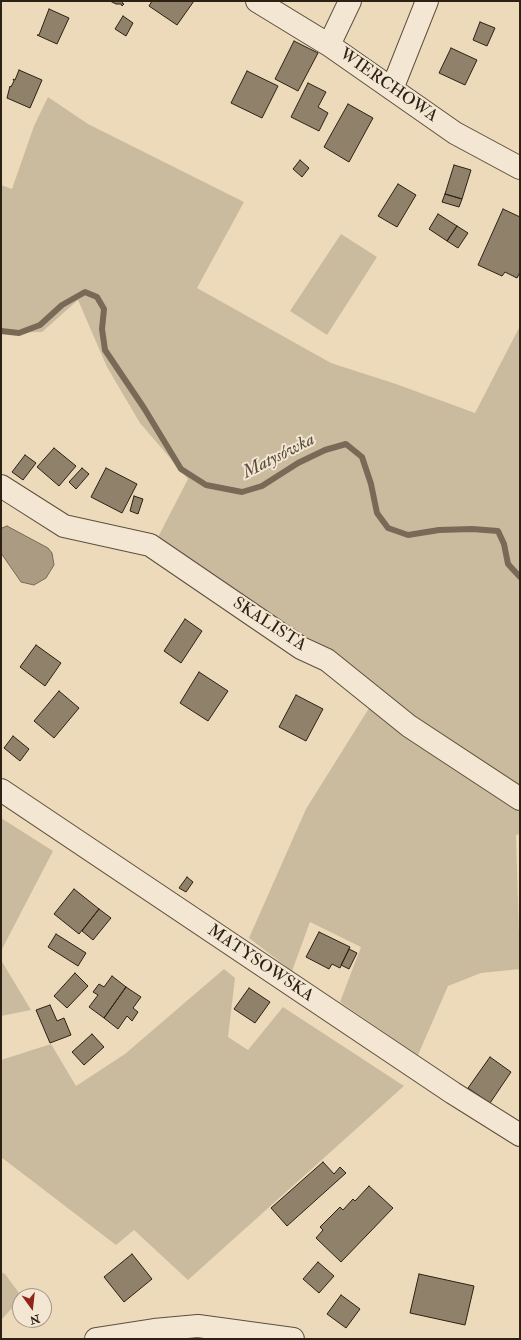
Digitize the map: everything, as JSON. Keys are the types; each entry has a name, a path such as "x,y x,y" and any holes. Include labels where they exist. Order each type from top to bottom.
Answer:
{"street":[{"name":"WIERCHOWA","path":"257,1 329,45 454,133 518,160"},
{"path":"329,45 350,1"},
{"path":"392,89 427,1"},
{"name":"SKALISTA","path":"1,486 64,526 150,545 302,648 327,660 409,726 520,799"},
{"name":"MATYSOWSKA","path":"1,790 453,1093 520,1135"},
{"path":"96,1339 154,1330 198,1326 293,1339"}],"shaded area":[{"path":"48,97 88,124 244,202 197,288 331,363 396,384 475,413 520,326 520,834 516,835 520,969 481,973 448,986 418,1055 340,1002 361,947 310,922 292,971 249,938 306,809 371,705 350,665 323,645 290,629 156,541 188,479 140,423 107,367 78,300 42,332 1,333 1,185 12,189 34,126"},
{"path":"341,234 377,257 327,335 290,311"},
{"path":"7,526 48,548 52,553 54,565 46,578 34,585 21,582 1,553 1,530"},
{"path":"1,818 53,851 1,951"},
{"path":"1,960 31,1010 1,1016"},
{"path":"224,969 235,978 228,1037 248,1050 283,1007 404,1086 188,1280 134,1230 116,1245 1,1157 1,1060 51,1044 76,1086 125,1054"},
{"path":"1,1272 5,1274 15,1288 12,1288 12,1308 1,1320"}],"building":[{"path":"110,1 123,1 122,3 124,4 122,6 121,4 116,4"},
{"path":"152,1 194,1 177,25 149,6"},
{"path":"49,9 69,18 57,44 37,35 39,35"},
{"path":"123,16 133,23 126,36 115,29"},
{"path":"480,22 495,28 487,46 473,40"},
{"path":"294,41 318,53 298,91 275,79"},
{"path":"451,48 477,60 465,85 439,73"},
{"path":"19,70 42,80 30,108 7,98 10,86 11,87 14,81 13,79 15,80"},
{"path":"247,71 278,86 262,118 231,103"},
{"path":"308,83 326,92 318,107 328,113 319,131 291,117"},
{"path":"348,104 373,118 349,162 324,147"},
{"path":"300,160 309,168 302,177 293,169"},
{"path":"454,165 471,170 462,199 445,194"},
{"path":"398,184 416,195 397,227 378,216"},
{"path":"445,194 462,199 459,207 442,202"},
{"path":"503,209 520,217 520,272 517,278 505,272 502,276 478,265"},
{"path":"438,214 457,226 447,241 429,229"},
{"path":"457,226 468,233 458,248 447,241"},
{"path":"54,448 76,466 59,486 37,467"},
{"path":"25,455 36,463 23,480 12,472"},
{"path":"82,468 89,474 76,489 69,482"},
{"path":"106,468 137,484 122,513 91,497"},
{"path":"134,496 143,499 138,514 130,511"},
{"path":"185,619 202,631 181,663 164,651"},
{"path":"36,645 61,663 45,686 20,667"},
{"path":"199,672 228,691 208,721 180,703"},
{"path":"59,691 79,708 54,738 34,721"},
{"path":"296,695 323,709 306,741 279,727"},
{"path":"13,736 29,749 20,761 4,748"},
{"path":"187,877 193,882 186,892 179,888"},
{"path":"74,889 99,909 79,934 54,914"},
{"path":"99,909 111,918 93,940 82,931"},
{"path":"319,932 350,947 340,968 332,964 329,969 306,957"},
{"path":"56,934 86,953 78,966 48,947"},
{"path":"349,949 357,953 349,969 341,965"},
{"path":"75,973 88,986 67,1008 54,996"},
{"path":"112,976 126,987 104,1018 89,1007 98,995 93,992 99,984 104,987"},
{"path":"126,987 141,997 133,1008 138,1012 132,1021 127,1016 118,1029 104,1018"},
{"path":"249,988 270,1002 255,1023 234,1009"},
{"path":"50,1005 57,1021 64,1018 71,1035 50,1043 36,1010"},
{"path":"92,1034 104,1047 84,1065 72,1052"},
{"path":"490,1057 511,1072 490,1103 468,1088"},
{"path":"323,1162 334,1174 340,1167 346,1173 287,1226 271,1208"},
{"path":"369,1186 393,1208 341,1262 316,1238 323,1230 320,1227 340,1207 343,1210 353,1199 355,1201"},
{"path":"132,1254 152,1279 124,1302 104,1277"},
{"path":"318,1262 334,1276 319,1293 303,1279"},
{"path":"419,1274 474,1286 465,1325 410,1313"},
{"path":"341,1295 360,1309 346,1328 327,1314"}],"waterway":[{"name":"Matysówka","path":"1,331 19,333 40,325 62,305 85,292 97,297 104,309 102,329 105,350 144,408 181,469 206,485 242,492 262,486 298,463 325,450 346,444 362,457 371,484 377,513 388,528 408,535 439,530 472,529 498,531 504,544 508,564 520,577"}]}
